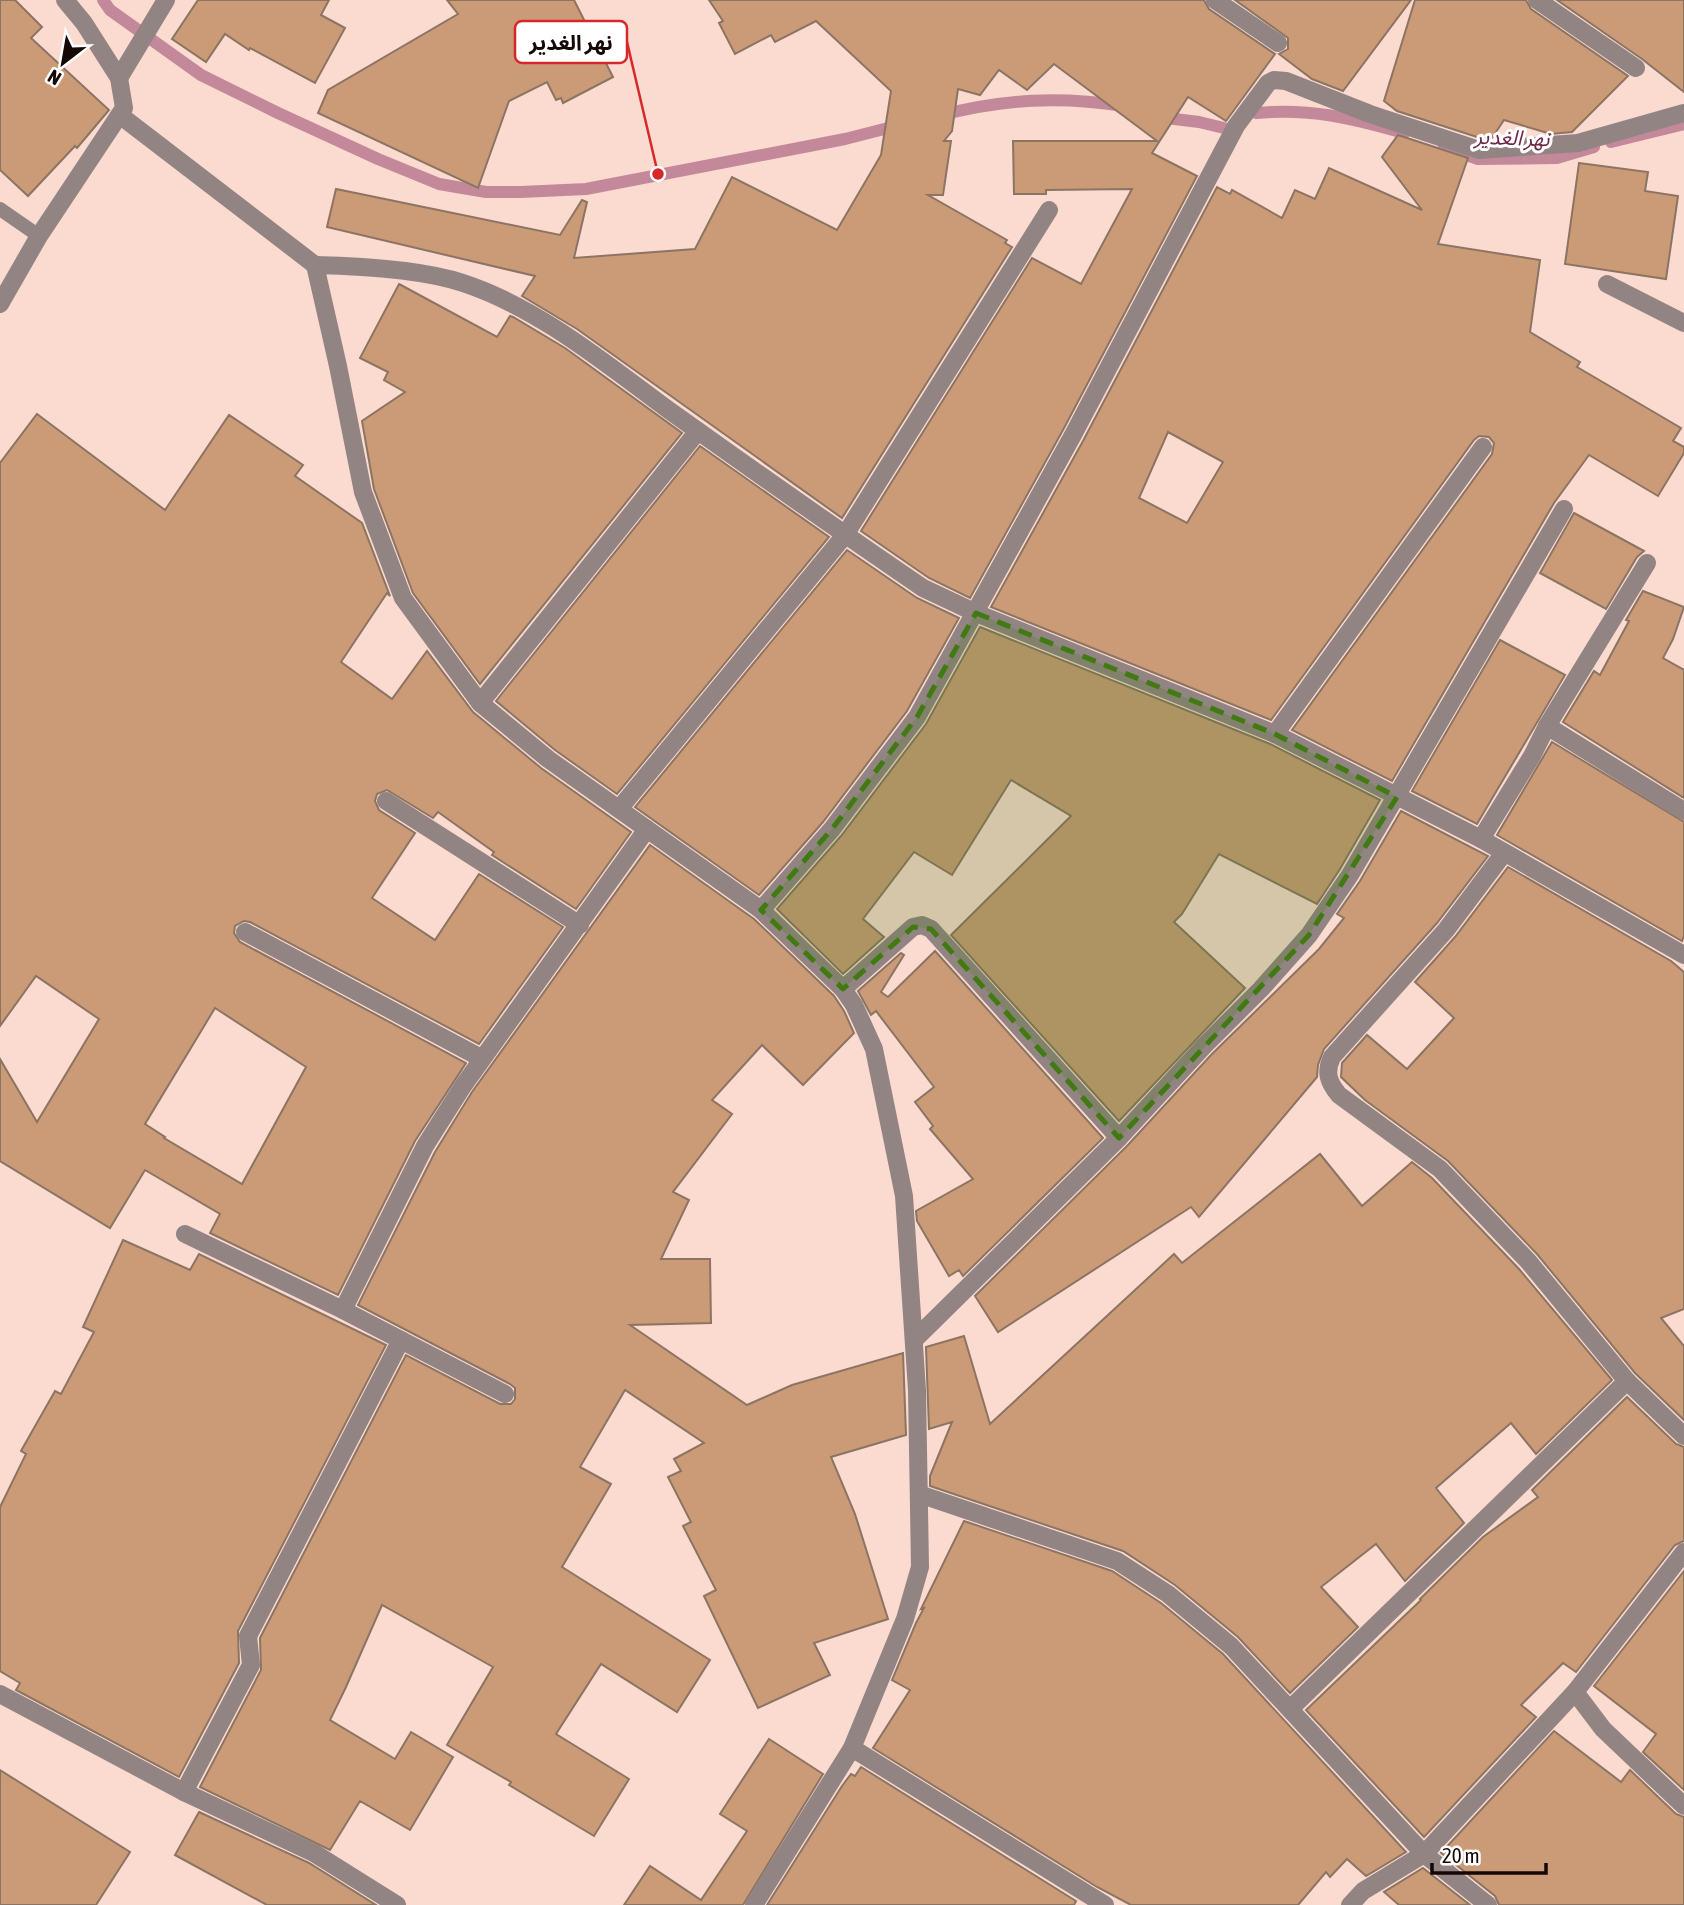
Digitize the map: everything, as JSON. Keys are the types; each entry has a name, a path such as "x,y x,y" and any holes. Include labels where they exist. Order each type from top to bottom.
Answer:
{"street":[{"path":"65,0 123,70"},
{"path":"0,304 39,236 121,116 124,108 123,70 166,0"},
{"path":"1215,0 1278,43"},
{"path":"1537,0 1636,68"},
{"path":"761,910 832,829 917,717 976,613 1200,198 1236,126 1268,83 1274,80 1286,81 1370,114 1479,150 1578,143 1684,113"},
{"path":"121,116 315,265 406,272 462,282 514,305 555,329 923,588 976,613 1275,734 1481,839 1684,955"},
{"path":"618,809 845,535 1049,210"},
{"path":"315,265 363,492 403,598 480,703 548,759 761,910 843,989 854,1005 874,1049 904,1196 914,1340 920,1567 905,1619 852,1748 754,1905"},
{"path":"1607,284 1684,323"},
{"path":"480,703 698,431"},
{"path":"1275,734 1483,447"},
{"path":"914,1340 1119,1138 1309,935 1350,875 1397,797 1564,509"},
{"path":"1481,839 1647,563"},
{"path":"1547,726 1684,811"},
{"path":"386,801 580,925"},
{"path":"343,1310 425,1146 481,1058 647,829"},
{"path":"1504,853 1446,930 1332,1057 1328,1077 1339,1095 1440,1169 1528,1261 1627,1381 1684,1436"},
{"path":"843,989 913,927 922,925 931,929 1119,1138"},
{"path":"245,932 481,1058"},
{"path":"185,1234 343,1310 506,1394"},
{"path":"184,1792 251,1665 248,1636 401,1340"},
{"path":"1290,1709 1627,1381"},
{"path":"919,1494 1117,1561 1168,1594 1231,1646 1424,1854 1488,1905"},
{"path":"1350,1905 1363,1891 1424,1854 1575,1692 1684,1552"},
{"path":"1575,1692 1603,1729 1684,1807"},
{"path":"0,1694 184,1792 314,1853 397,1905"},
{"path":"852,1748 1095,1903"}],"lane":[{"path":"0,209 39,236"}],"highlighted area":[{"path":"976,613 1275,734 1397,797 1309,935 1119,1138 931,929 913,927 843,989 761,910 832,829 917,717"}],"building":[{"path":"0,0 15,0 42,27 31,38 109,110 77,148 75,146 28,196 0,170"},
{"path":"198,0 329,0 321,15 345,28 315,83 250,48 249,50 225,34 206,62 172,39"},
{"path":"447,0 574,0 613,77 563,103 561,98 556,100 547,82 509,101 478,188 318,113 328,90 458,14"},
{"path":"709,0 1204,0 1209,9 1275,54 1226,121 1188,97 1152,153 1197,176 1063,430 970,598 929,578 861,531 1032,258 1081,284 1132,189 1046,190 1046,194 1014,194 1013,141 1157,141 1054,64 1027,90 999,70 980,95 958,89 952,131 944,141 951,141 943,195 928,195 1007,240 1005,243 1012,247 842,518 577,329 522,296 535,276 327,227 336,189 560,235 582,200 587,202 574,258 695,249 732,177 837,230 881,155 891,91 816,21 775,42 771,35 735,54 719,23 723,21"},
{"path":"1235,0 1411,0 1343,91 1312,79 1279,54 1288,49 1288,38"},
{"path":"1415,0 1526,0 1531,9 1628,76 1572,132 1551,134 1504,120 1492,138 1480,138 1397,111 1384,101"},
{"path":"1557,0 1684,0 1684,92 1642,59"},
{"path":"1398,135 1468,158 1438,244 1540,260 1530,332 1580,362 1577,367 1681,428 1673,441 1684,447 1684,453 1658,496 1589,455 1554,503 1392,781 1292,730 1492,454 1494,443 1489,437 1479,436 1474,440 1271,720 991,607 1083,441 1217,187 1230,194 1232,190 1282,218 1295,190 1315,199 1329,168 1422,210 1382,157","holes":["1168,432 1223,462 1187,523 1139,498"]},
{"path":"1579,163 1648,172 1645,191 1678,196 1666,279 1565,264"},
{"path":"399,284 497,337 510,316 513,317 565,348 682,433 480,684 413,593 374,489 362,421 405,392 384,380 388,372 360,358"},
{"path":"37,414 165,510 229,415 303,465 295,476 362,523 390,596 387,593 341,662 392,699 427,651 473,712 541,768 631,832 576,909 492,855 494,852 438,812 433,818 387,790 377,794 375,801 379,810 415,833 372,898 435,940 479,874 563,927 479,1044 250,922 244,921 235,926 234,933 240,942 466,1063 415,1141 338,1295 210,1233 220,1214 145,1170 110,1228 0,1161 0,1059 37,1122 99,1019 36,976 0,1026 0,463","holes":["215,1008 306,1067 242,1184 145,1124"]},
{"path":"700,446 829,537 617,794 555,750 496,701"},
{"path":"1574,513 1644,551 1637,557 1606,609 1540,573"},
{"path":"847,550 917,598 959,618 907,711 823,822 759,895 635,807"},
{"path":"1643,591 1684,607 1663,658 1684,670 1684,798 1563,722 1594,671 1600,675"},
{"path":"980,627 1270,744 1380,800 1317,904 1219,854 1182,914 1174,922 1245,988 1119,1121 951,935 1071,816 1011,780 952,875 914,852 863,919 884,937 843,974 777,909 841,836 926,724"},
{"path":"1500,640 1565,675 1477,824 1412,791"},
{"path":"1552,742 1684,822 1682,941 1497,835"},
{"path":"1401,811 1488,856 1437,923 1324,1049 1317,1077 1199,1217 1191,1207 998,1332 975,1296 1127,1146 1212,1054 1319,949 1344,918 1337,914 1360,881"},
{"path":"650,845 754,919 834,996 854,1033 803,1085 762,1045 712,1100 732,1114 673,1192 689,1200 661,1259 710,1259 711,1323 630,1325 747,1405 792,1385 903,1353 906,1435 831,1457 855,1514 888,1619 814,1643 830,1675 758,1708 704,1596 716,1590 683,1526 691,1522 668,1477 681,1471 674,1459 704,1443 625,1390 580,1467 611,1484 562,1567 710,1660 677,1712 601,1664 556,1734 629,1779 594,1836 509,1785 511,1782 447,1745 493,1667 382,1605 330,1720 395,1759 411,1732 453,1757 410,1830 360,1801 330,1850 200,1787 261,1670 260,1638 406,1355 500,1404 511,1404 515,1399 515,1388 510,1384 358,1305 435,1152 472,1092"},
{"path":"1508,867 1671,961 1684,972 1684,1309 1661,1318 1684,1346 1684,1420 1635,1373 1537,1254 1448,1161 1365,1100 1341,1077 1342,1063 1367,1035 1407,1069 1454,1018 1415,982 1455,937"},
{"path":"935,951 1103,1138 963,1276 959,1270 949,1276 917,1221 916,1211 973,1179 930,1129 933,1126 915,1102 934,1087 876,1011 871,1015 858,991 901,953 904,955 881,992 888,997"},
{"path":"1320,1154 1362,1206 1412,1162 1432,1178 1519,1269 1612,1380 1536,1454 1511,1423 1436,1488 1464,1523 1405,1581 1376,1544 1321,1587 1358,1627 1290,1693 1238,1637 1175,1585 1123,1551 930,1486 930,1476 952,1422 929,1429 926,1347 964,1336 990,1424 1174,1254 1182,1263"},
{"path":"123,1240 190,1270 199,1254 386,1345 238,1631 239,1663 179,1777 16,1690 20,1683 0,1671 0,1507 26,1454 21,1451 55,1391 61,1394 94,1332 83,1327"},
{"path":"1627,1397 1676,1444 1684,1447 1684,1541 1675,1545 1576,1672 1563,1663 1521,1705 1536,1717 1424,1837 1306,1710 1483,1537 1538,1497 1532,1490"},
{"path":"964,1521 1112,1571 1161,1603 1223,1654 1406,1852 1366,1876 1347,1859 1330,1877 1326,1872 1298,1905 1131,1905 1097,1887 873,1748 910,1690 892,1680 924,1608 921,1609"},
{"path":"1684,1571 1684,1790 1643,1752 1656,1734 1594,1686"},
{"path":"1554,1731 1621,1782 1630,1770 1676,1814 1684,1817 1684,1905 1499,1905 1495,1896 1441,1853"},
{"path":"769,1739 823,1774 743,1905 624,1905 650,1866 701,1900 747,1831 720,1814"},
{"path":"861,1767 1076,1901 1074,1905 767,1905 842,1786 851,1774 855,1776"},
{"path":"0,1770 130,1852 96,1905 0,1905"},
{"path":"199,1812 309,1863 376,1905 267,1905 175,1855"},
{"path":"1423,1868 1470,1905 1399,1905 1384,1892"}],"waterway":[{"name":"نهر الغدير","path":"103,0 110,10 201,75 378,159 439,184 486,192 586,189 845,139 900,125"},
{"name":"نهر الغدير","path":"941,115 1010,102 1054,100 1124,106"},
{"name":"نهر الغدير","path":"1256,113 1313,113 1404,133"},
{"name":"نهر الغدير","path":"1158,117 1224,128"},
{"name":"نهر الغدير","path":"1611,142 1684,124"},
{"name":"نهر الغدير","path":"1444,147 1478,159 1557,158 1594,147"}],"place":[{"name":"نهر الغدير","path":"658,174"}]}
